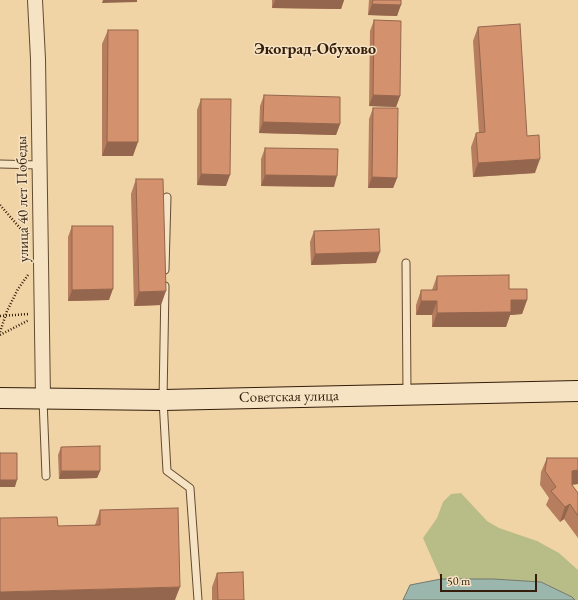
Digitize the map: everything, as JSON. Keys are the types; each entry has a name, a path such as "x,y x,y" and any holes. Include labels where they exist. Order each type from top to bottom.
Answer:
{"main road":[{"name":"Советская улица","path":"0,398 163,400 578,391"}],"street":[{"name":"улица 40 лет Победы","path":"35,0 38,59 43,398"}],"lane":[{"path":"0,164 39,165"},
{"path":"167,197 163,400 167,471 190,488 198,600"},
{"path":"406,263 407,394"},
{"path":"43,398 46,476"}],"path":[{"path":"0,205 41,252 18,289 5,316 0,334"},
{"path":"0,316 42,313"},
{"path":"0,334 42,313"}],"green space":[{"path":"461,493 487,521 499,528 537,541 559,553 578,570 578,600 575,600 572,597 541,582 493,579 441,579 423,538 437,518 443,502 451,494"}],"water":[{"path":"441,579 493,579 541,582 572,597 575,600 403,600 410,585"}],"building":[{"path":"373,0 401,0 401,5 372,4"},
{"path":"374,20 401,21 400,96 373,95"},
{"path":"520,24 527,136 539,135 540,159 478,163 476,133 485,132 478,27"},
{"path":"108,30 138,30 138,142 107,142"},
{"path":"264,95 340,97 340,124 263,122"},
{"path":"201,99 231,99 230,175 201,174"},
{"path":"373,108 398,108 397,178 372,177"},
{"path":"265,148 338,149 337,176 265,175"},
{"path":"136,179 163,179 166,291 139,292"},
{"path":"72,226 113,226 113,289 72,290"},
{"path":"379,229 380,252 315,254 314,231"},
{"path":"509,275 509,289 527,289 527,300 511,300 511,312 437,313 437,301 421,301 421,290 437,290 437,276"},
{"path":"100,446 100,471 61,471 61,447"},
{"path":"0,453 17,453 17,480 0,480"},
{"path":"547,458 578,458 578,470 572,471 572,485 578,493 578,516 570,504 565,507 551,491 556,487 545,471"},
{"path":"178,508 180,587 0,592 0,518 57,517 58,526 100,525 100,510"},
{"path":"243,572 244,600 218,600 217,573"}],"district":[{"name":"Экоград-Обухово","path":"315,50"}]}
